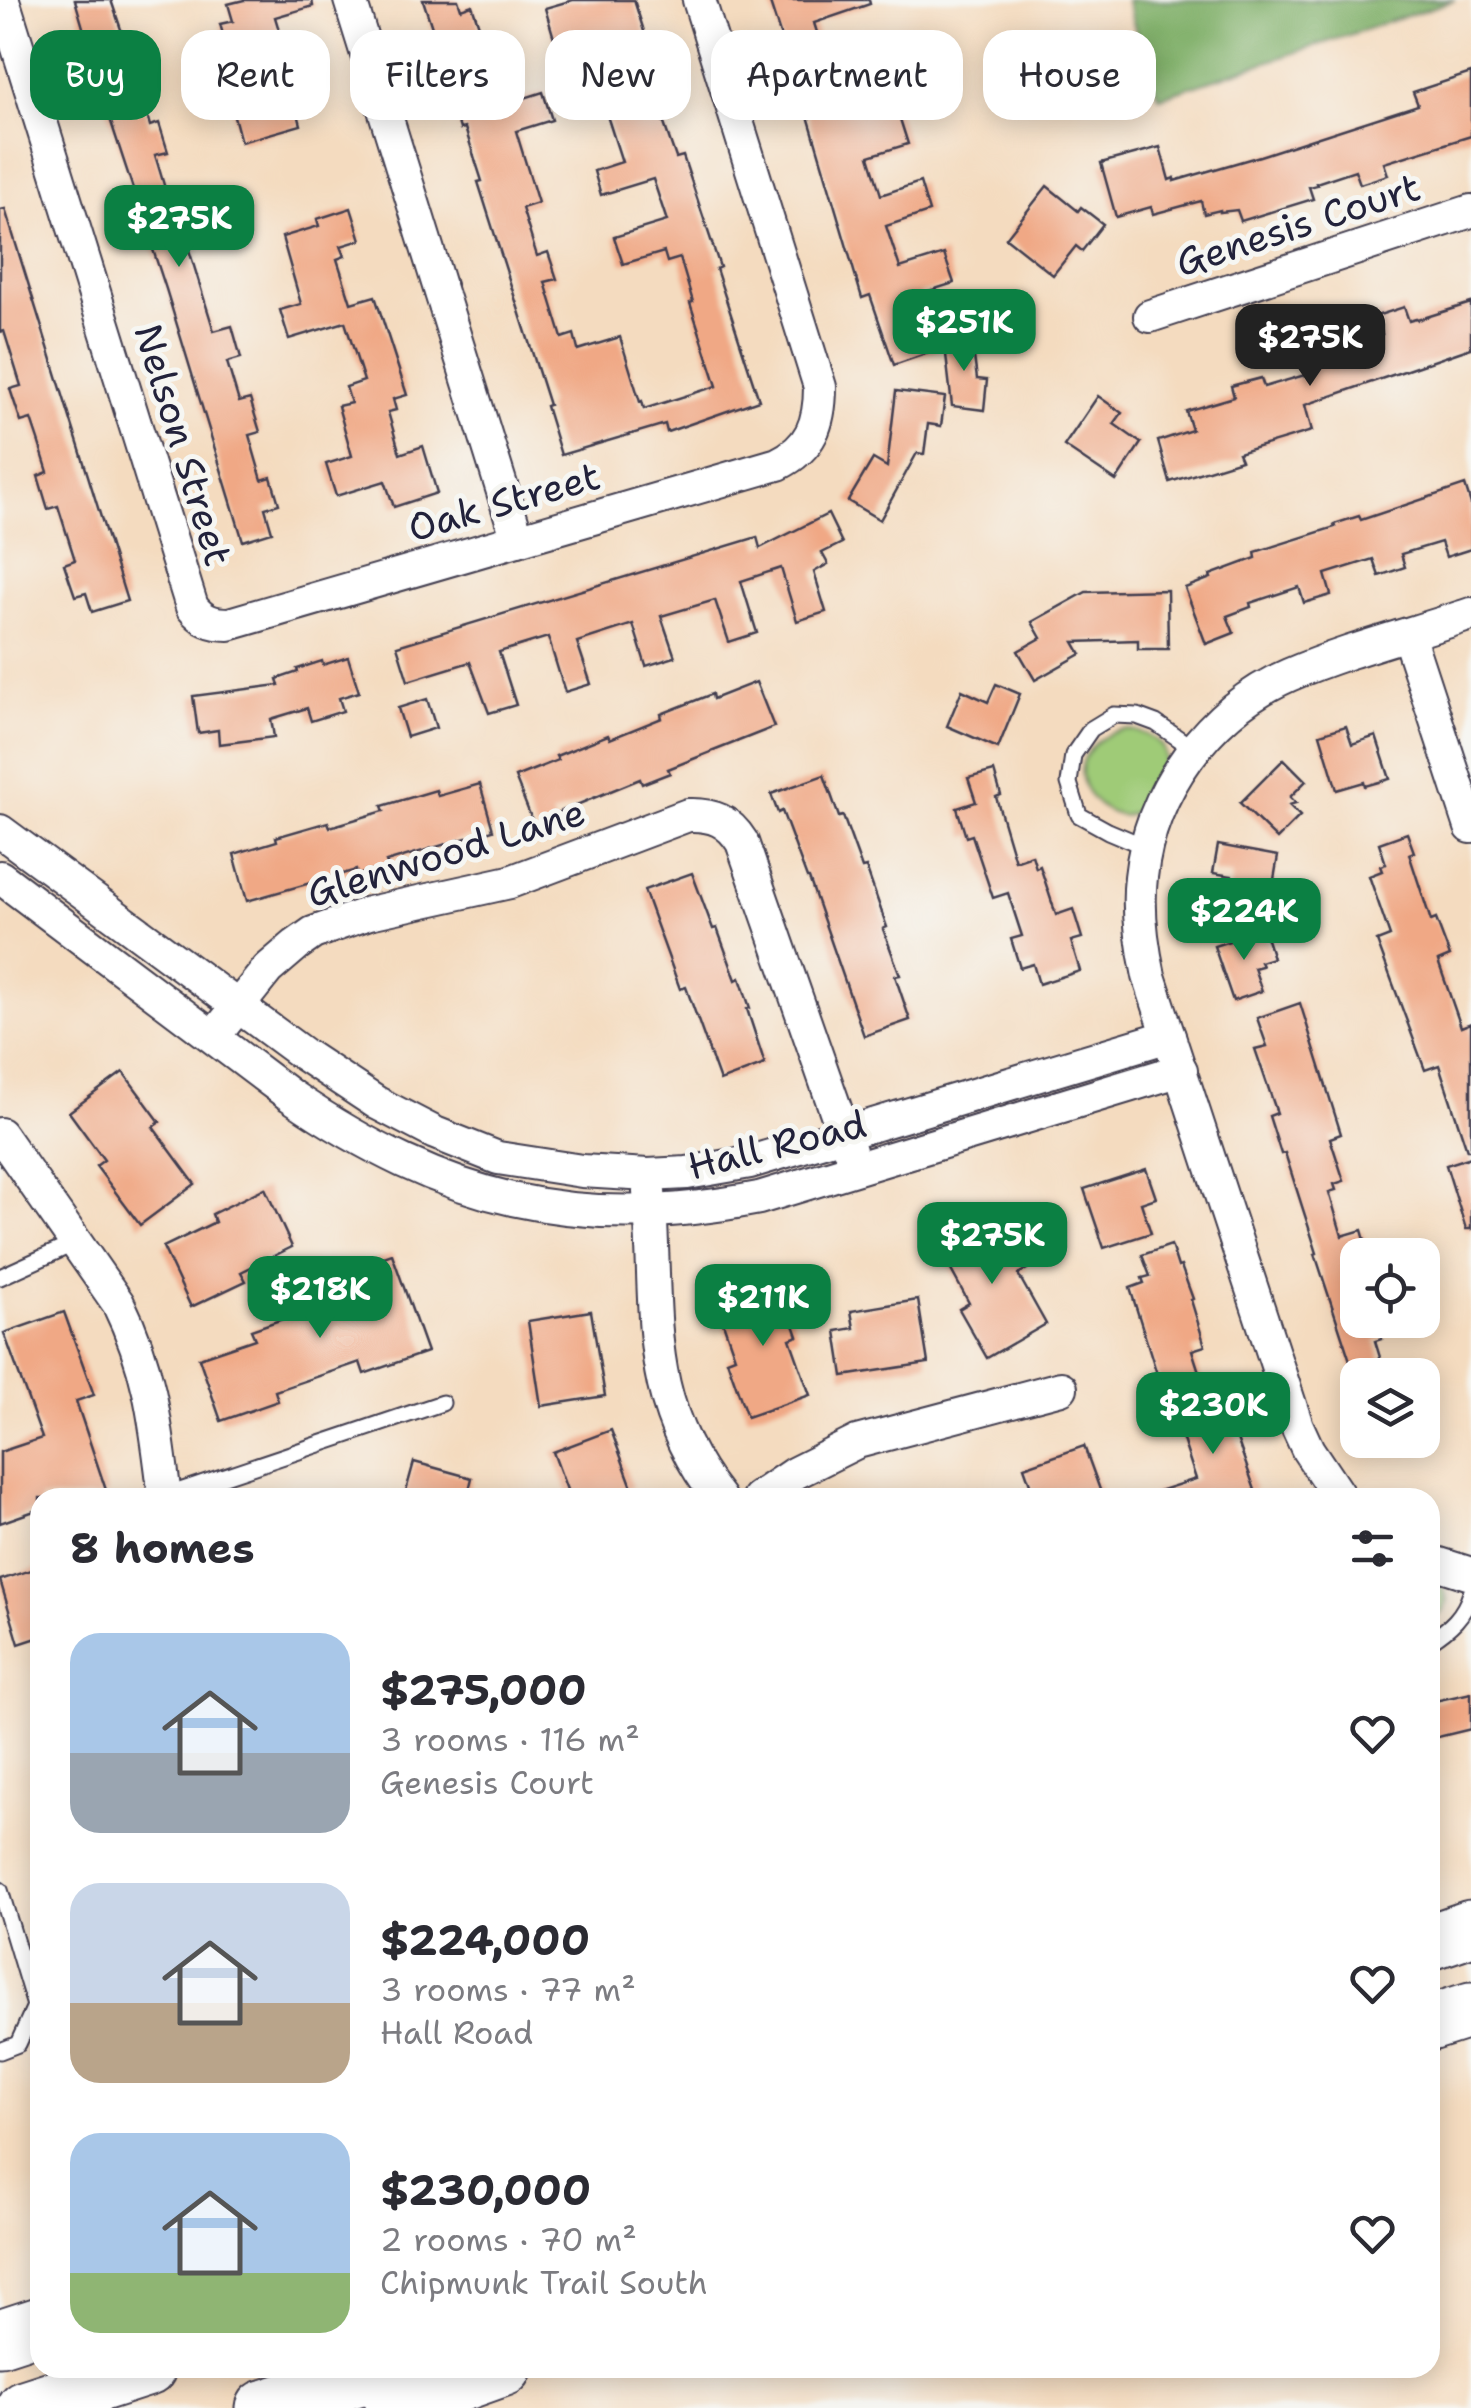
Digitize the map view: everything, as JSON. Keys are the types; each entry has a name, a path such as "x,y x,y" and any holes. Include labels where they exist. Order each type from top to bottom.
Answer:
{"highway":[{"path":"1440,1911 1471,1904"},
{"path":"1440,1939 1471,1928"},
{"path":"1440,2020 1471,2010"},
{"path":"0,2338 30,2329"},
{"path":"24,2408 117,2378"},
{"path":"264,2408 357,2378"},
{"path":"392,2408 476,2378"}],"street":[{"name":"Nelson Street","path":"3,0 192,607 208,621"},
{"path":"350,0 518,540"},
{"name":"Oak Street","path":"208,621 229,624 778,464 800,451 820,412 820,388 700,0"},
{"name":"Genesis Court","path":"1150,316 1471,211"},
{"path":"1333,1488 1297,1426 1149,976 1139,913 1140,876 1164,796 1194,749 1247,699 1287,676 1471,614"},
{"path":"1408,635 1471,827"},
{"name":"Glenwood Lane","path":"214,1037 268,969 313,933 369,913 510,882 688,815 704,814 726,822 742,842 857,1169"},
{"name":"Hall Road","path":"0,830 236,1007 376,1102 498,1158 648,1176 750,1162 1169,1036"},
{"path":"6,894 39,860"},
{"name":"Hall Road","path":"6,894 338,1128 438,1178 492,1196 543,1206 594,1212 651,1211 759,1198 1180,1070"},
{"path":"0,1134 118,1303 141,1356 153,1403 164,1488"},
{"path":"648,1176 654,1332 664,1388 689,1452 712,1488"},
{"path":"772,1488 856,1442 1061,1388"}],"lane":[{"path":"1146,847 1080,814 1070,783 1073,755 1091,730 1114,715 1137,716 1156,723 1194,749"},
{"path":"0,1277 76,1244"},
{"path":"192,1488 442,1403"},
{"path":"1440,1634 1466,1608 1471,1593"},
{"path":"0,1890 30,1989"},
{"path":"0,2051 18,2044 30,2017"}],"green space":[{"path":"1126,0 1455,0 1160,97 1156,90 1156,30 1135,30"},
{"path":"1125,729 1153,738 1165,758 1145,804 1136,813 1119,815 1103,808 1091,796 1082,778 1082,768 1097,742"},
{"path":"1440,1586 1446,1599 1440,1614"}],"building":[{"path":"75,0 111,0 121,30 84,30"},
{"path":"244,0 312,0 313,6 275,17 279,30 222,30 220,24 233,21 228,4"},
{"path":"423,0 458,0 461,9 472,5 480,30 433,30"},
{"path":"573,0 634,0 644,30 552,30 545,8"},
{"path":"769,0 869,0 870,4 814,23 816,30 779,30"},
{"path":"1471,73 1471,136 1384,163 1388,175 1360,184 1355,170 1309,187 1313,199 1241,221 1237,210 1204,214 1201,201 1153,214 1151,207 1116,217 1101,163 1160,147 1169,180 1174,181 1418,105 1413,92"},
{"path":"543,92 545,120 552,120 516,131 538,203 522,208 537,256 548,252 557,279 545,282 562,338 574,334 578,350 620,337 644,409 717,386 680,258 667,262 664,252 623,264 614,237 667,221 653,179 601,195 594,171 622,162 608,120 663,120 676,158 683,156 759,400 667,432 665,424 561,455 546,406 549,405 478,182 482,181 465,128 460,129 457,120 525,120 525,98"},
{"path":"110,120 148,120 150,126 159,123 168,152 155,155 173,215 178,214 214,331 232,326 241,358 227,362 239,402 250,399 260,432 249,435 262,480 271,477 279,504 265,508 272,532 243,541"},
{"path":"235,120 300,120 301,125 241,142"},
{"path":"809,120 900,120 908,144 869,156 881,195 920,182 929,212 886,226 900,268 944,254 954,283 919,294 937,350 894,365 870,295 862,298"},
{"path":"1047,186 1078,211 1081,207 1103,224 1082,251 1076,246 1053,275 1006,238"},
{"path":"351,208 361,240 341,246 345,256 337,259 351,303 375,296 407,395 393,399 396,410 388,412 400,454 423,446 437,493 394,507 385,481 336,496 326,464 352,456 338,406 351,403 346,387 364,381 345,322 289,339 280,310 301,304 282,237 319,226 317,219"},
{"path":"5,209 127,601 92,612 86,593 75,596 64,564 75,560 58,506 48,509 38,476 48,472 38,440 31,419 21,422 10,389 21,386 4,331 0,332 0,210"},
{"path":"1471,303 1471,348 1305,405 1312,431 1238,453 1241,460 1170,482 1158,441 1192,430 1186,411 1234,397 1231,386 1261,378 1264,387 1312,373 1302,343 1330,333 1334,347 1343,347 1382,334 1376,316 1404,307 1409,321 1417,320"},
{"path":"971,334 977,379 987,380 984,410 952,406 944,337"},
{"path":"896,391 945,397 941,426 928,424 924,454 917,453 880,520 848,501 873,459 887,467"},
{"path":"1098,396 1122,413 1114,424 1141,443 1116,481 1064,446"},
{"path":"1465,485 1471,504 1471,549 1446,557 1441,542 1401,554 1405,567 1379,576 1373,559 1325,574 1331,595 1304,603 1299,587 1250,603 1251,607 1227,616 1234,633 1206,644 1185,588 1256,558 1255,552"},
{"path":"828,514 842,543 822,553 828,564 814,572 826,612 797,621 781,568 741,581 757,633 729,642 715,600 661,616 675,657 646,666 633,624 577,642 591,684 565,692 548,637 499,652 516,705 489,713 470,662 408,681 397,646 757,537 760,548"},
{"path":"1167,590 1168,649 1138,649 1138,640 1074,642 1081,654 1035,680 1018,651 1041,638 1032,622 1086,592"},
{"path":"348,657 359,692 339,698 343,711 311,721 307,708 271,719 274,737 219,744 218,730 198,733 193,696 279,685 277,679 298,672 297,669"},
{"path":"756,682 774,727 668,769 670,773 642,784 640,779 552,815 555,823 536,830 515,777 608,735 610,739 662,718 661,714"},
{"path":"996,684 1020,694 998,748 947,726 962,690 988,702"},
{"path":"427,699 436,728 407,737 398,708"},
{"path":"1346,726 1352,744 1376,736 1390,779 1337,790 1320,734"},
{"path":"1284,759 1306,781 1290,797 1296,803 1289,805 1300,816 1277,839 1240,803"},
{"path":"994,771 1001,795 996,797 1015,861 1032,855 1036,868 1040,866 1056,915 1073,909 1082,938 1071,941 1080,971 1039,984 1033,964 1020,968 1011,939 1022,936 1008,893 993,898 972,835 966,837 957,808 976,802 968,778"},
{"path":"824,775 862,868 866,867 887,927 883,929 900,975 895,976 910,1020 864,1036 809,878 782,811 778,813 771,794"},
{"path":"480,784 493,830 386,862 388,867 357,875 356,870 247,901 234,854 328,822 330,827 384,811 382,806 436,790 438,796"},
{"path":"1407,833 1414,852 1409,854 1431,921 1436,919 1450,956 1438,961 1461,1027 1471,1023 1471,1150 1467,1150 1439,1065 1425,1070 1377,941 1390,936 1369,876 1382,871 1380,866 1386,864 1379,843"},
{"path":"1218,845 1278,856 1269,909 1227,902 1232,876 1213,873"},
{"path":"692,873 736,980 740,978 765,1064 720,1081 686,987 680,989 644,890"},
{"path":"1264,930 1273,958 1254,968 1262,991 1233,1001 1214,946"},
{"path":"1300,1003 1341,1134 1330,1138 1344,1181 1334,1184 1336,1190 1329,1192 1342,1236 1362,1230 1364,1238 1340,1238 1340,1330 1285,1153 1281,1154 1269,1116 1277,1113 1255,1049 1267,1046 1257,1018"},
{"path":"123,1072 160,1122 153,1127 195,1184 140,1225 96,1166 104,1160 69,1112"},
{"path":"1471,1157 1471,1229 1466,1229 1446,1165"},
{"path":"1146,1169 1156,1198 1141,1203 1151,1233 1104,1248 1084,1189"},
{"path":"265,1188 292,1247 241,1272 246,1281 191,1307 163,1247 215,1222 212,1214"},
{"path":"996,1216 1027,1269 1018,1274 1046,1324 987,1358 959,1309 969,1303 939,1248"},
{"path":"1171,1245 1193,1299 1205,1346 1192,1350 1201,1378 1162,1390 1130,1288 1150,1276 1142,1255"},
{"path":"392,1254 427,1352 364,1374 360,1362 275,1391 278,1401 221,1421 199,1358 255,1339 251,1330 338,1300 330,1276"},
{"path":"778,1280 798,1336 790,1339 810,1395 747,1417 727,1360 735,1357 716,1302"},
{"path":"918,1300 928,1363 843,1376 836,1331 854,1328 851,1311"},
{"path":"591,1311 605,1396 541,1406 528,1321"},
{"path":"64,1312 94,1395 76,1401 105,1488 30,1488 30,1512 0,1523 0,1452 42,1438 4,1333"},
{"path":"1343,1338 1382,1338 1375,1341 1380,1358 1349,1358"},
{"path":"1221,1393 1254,1488 1168,1488 1196,1479 1182,1437 1195,1433 1194,1428 1201,1425 1194,1402"},
{"path":"611,1430 632,1487 566,1488 553,1452"},
{"path":"1084,1446 1099,1488 1031,1488 1024,1467"},
{"path":"414,1462 472,1478 470,1488 407,1488"},
{"path":"30,1570 30,1640 19,1644 0,1580"},
{"path":"1471,1693 1471,1729 1440,1737 1440,1700"}]}
